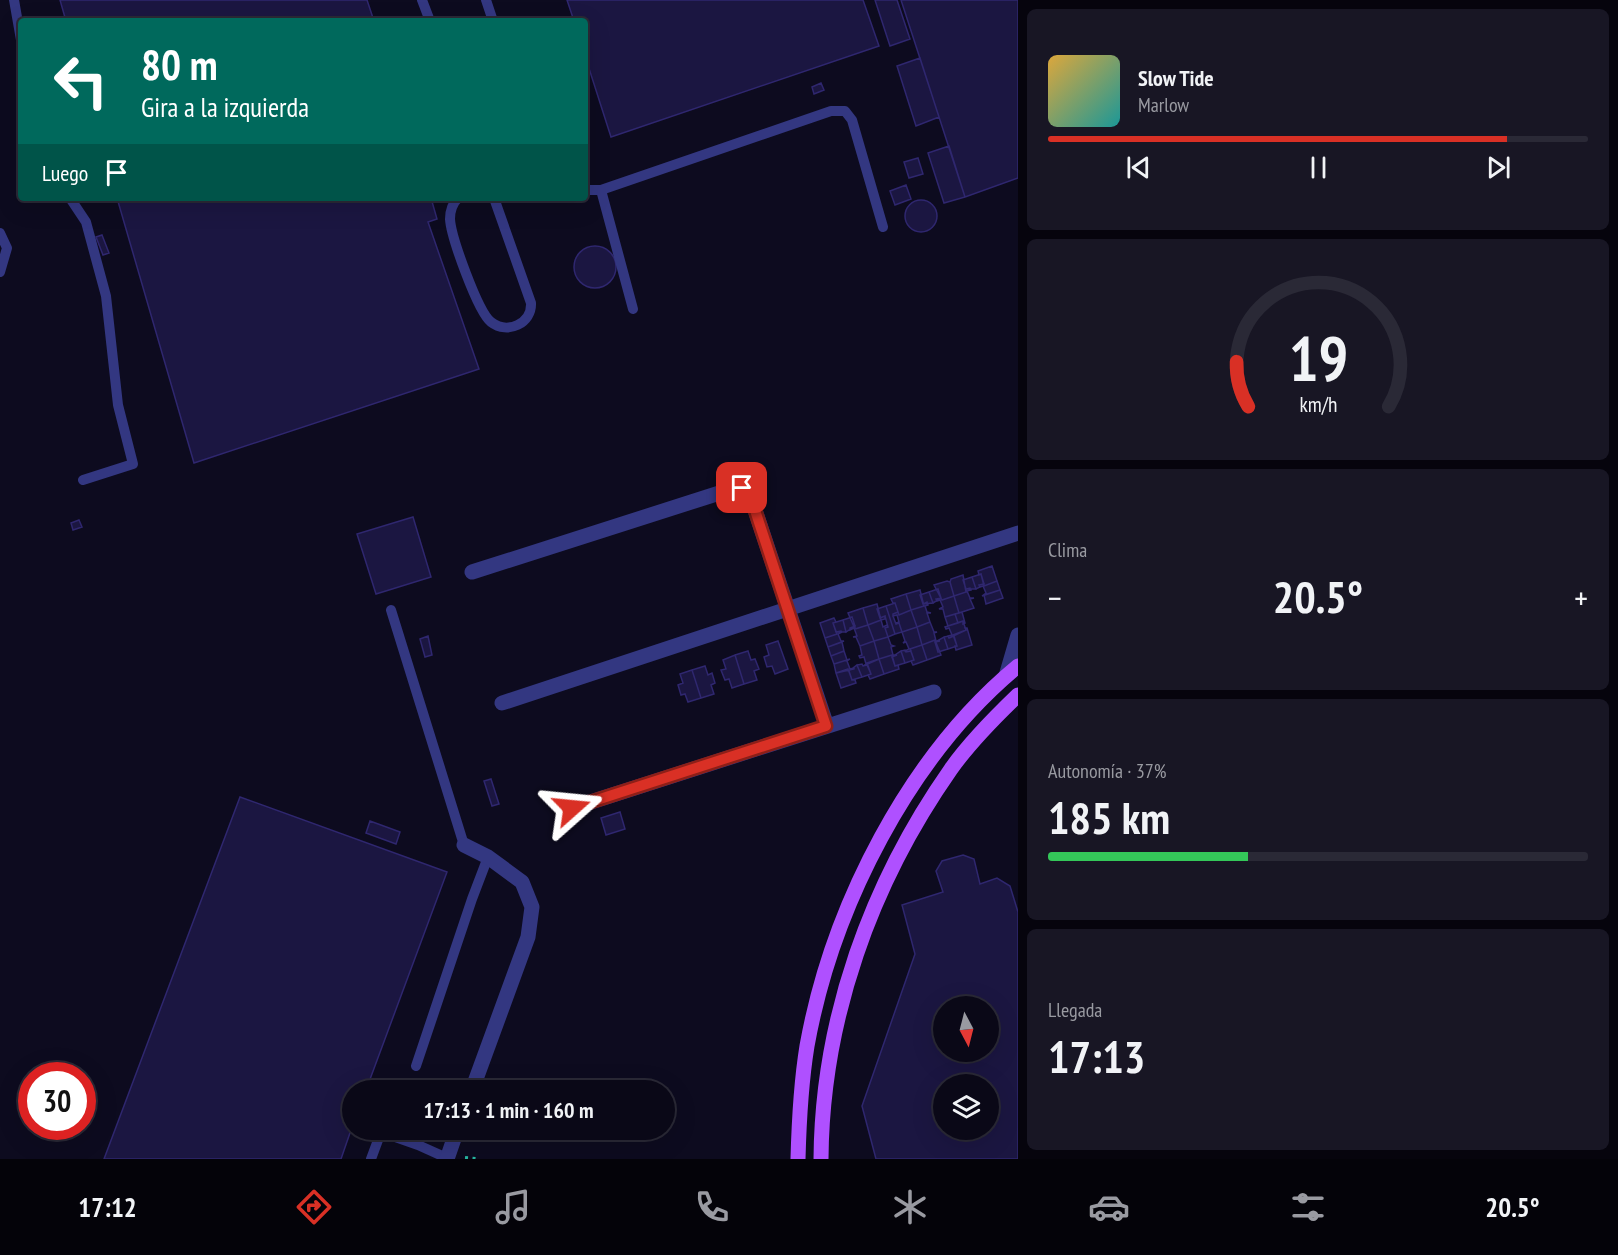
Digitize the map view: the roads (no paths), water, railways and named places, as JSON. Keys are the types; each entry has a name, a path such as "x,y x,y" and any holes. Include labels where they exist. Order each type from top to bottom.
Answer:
{"main road":[{"path":"798,1159 799,1106 807,1045 825,974 850,903 880,841 915,782 957,725 1018,666"},
{"path":"820,1159 824,1094 836,1020 857,950 880,890 916,824 952,768 988,724 1018,695"}],"street":[{"path":"472,572 732,489 742,488 749,492 826,726"},
{"path":"502,703 1018,533"},
{"path":"1006,676 1018,635"},
{"path":"572,808 934,692"},
{"path":"464,845 488,857 522,882 532,906 528,937 476,1080"},
{"path":"447,1158 453,1140"}],"lane":[{"path":"14,0 18,23"},
{"path":"422,0 429,18"},
{"path":"486,0 491,18"},
{"path":"588,190 601,190 831,111 845,111 852,120 883,227"},
{"path":"601,190 633,309"},
{"path":"72,201 86,222 106,296 118,405 133,464 83,480"},
{"path":"456,201 450,217 452,231 482,311 490,322 498,326 513,326 523,323 528,318 531,303 495,201"},
{"path":"0,233 7,249 0,272"},
{"path":"392,610 464,845"},
{"path":"416,1066 488,857"},
{"path":"371,1159 381,1132 418,1144 447,1158"}]}
